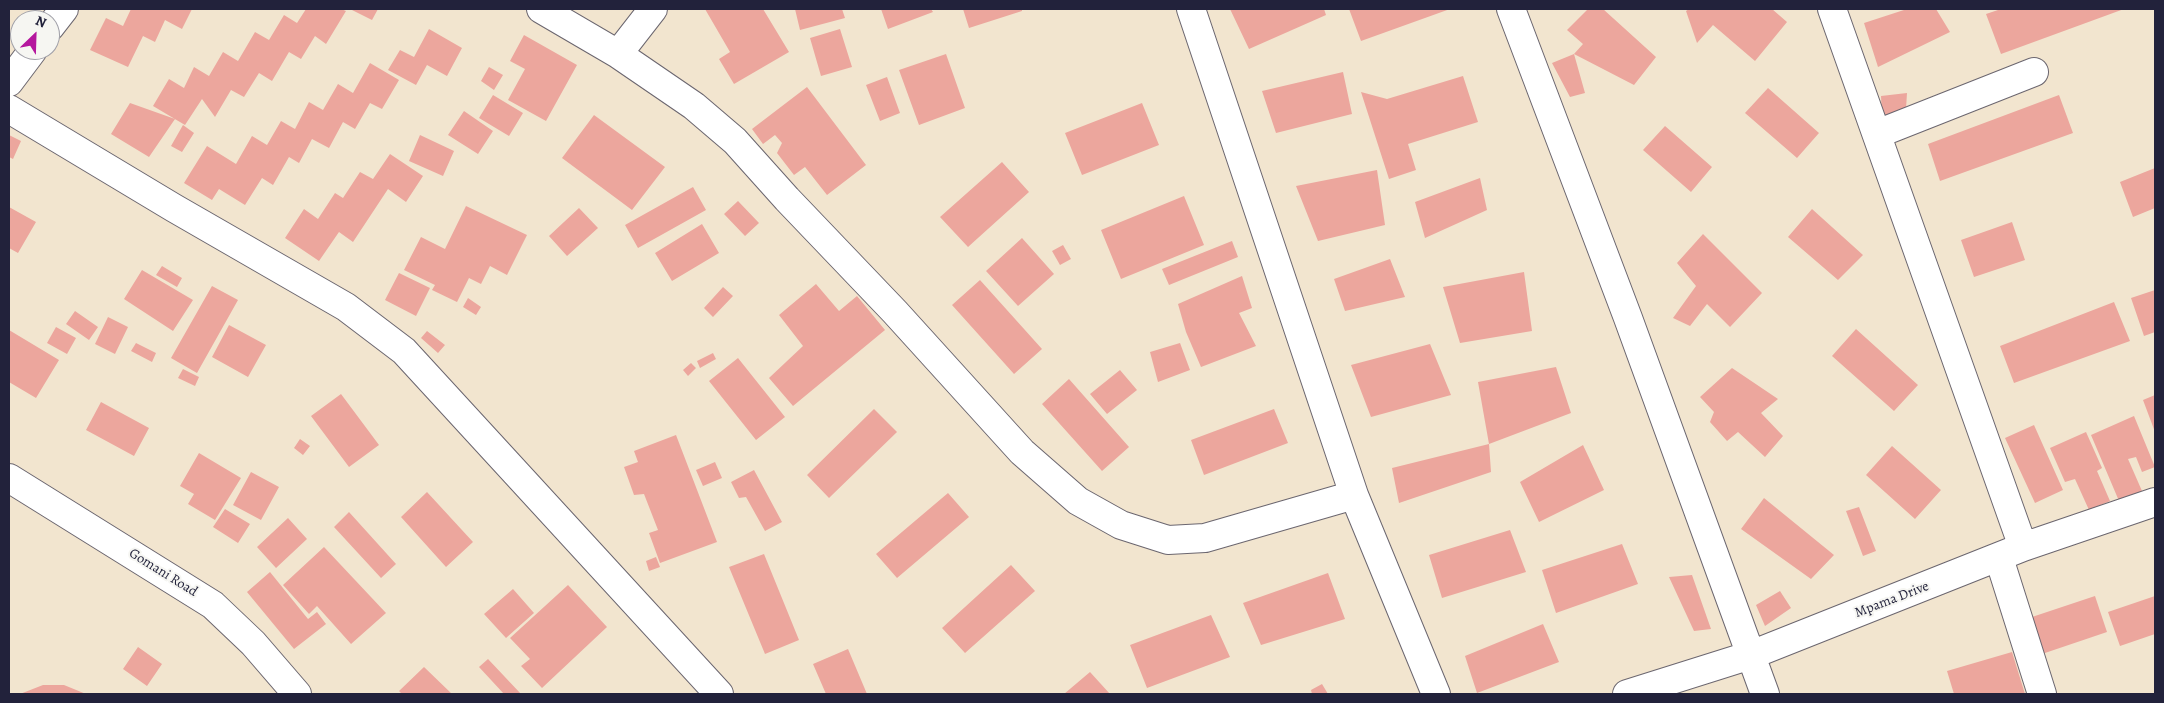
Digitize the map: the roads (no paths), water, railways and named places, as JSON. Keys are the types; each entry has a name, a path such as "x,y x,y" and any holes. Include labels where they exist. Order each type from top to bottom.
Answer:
{"street":[{"path":"541,9 618,54 694,106 735,141 787,199 895,312 1022,452 1078,501 1121,525 1168,540 1205,538 1354,495"},
{"path":"618,54 653,9"},
{"path":"1191,9 1354,495 1436,694"},
{"path":"1511,9 1631,327 1765,694"},
{"path":"1832,9 1876,134 2011,552 2042,694"},
{"path":"9,82 26,60"},
{"path":"1876,134 2034,72"},
{"path":"9,109 174,208 346,307 404,352 719,694"},
{"name":"Gomani Road","path":"9,478 213,605 253,644 297,694"},
{"name":"Mpama Drive","path":"1627,694 1751,655 2011,552 2155,502"}]}
